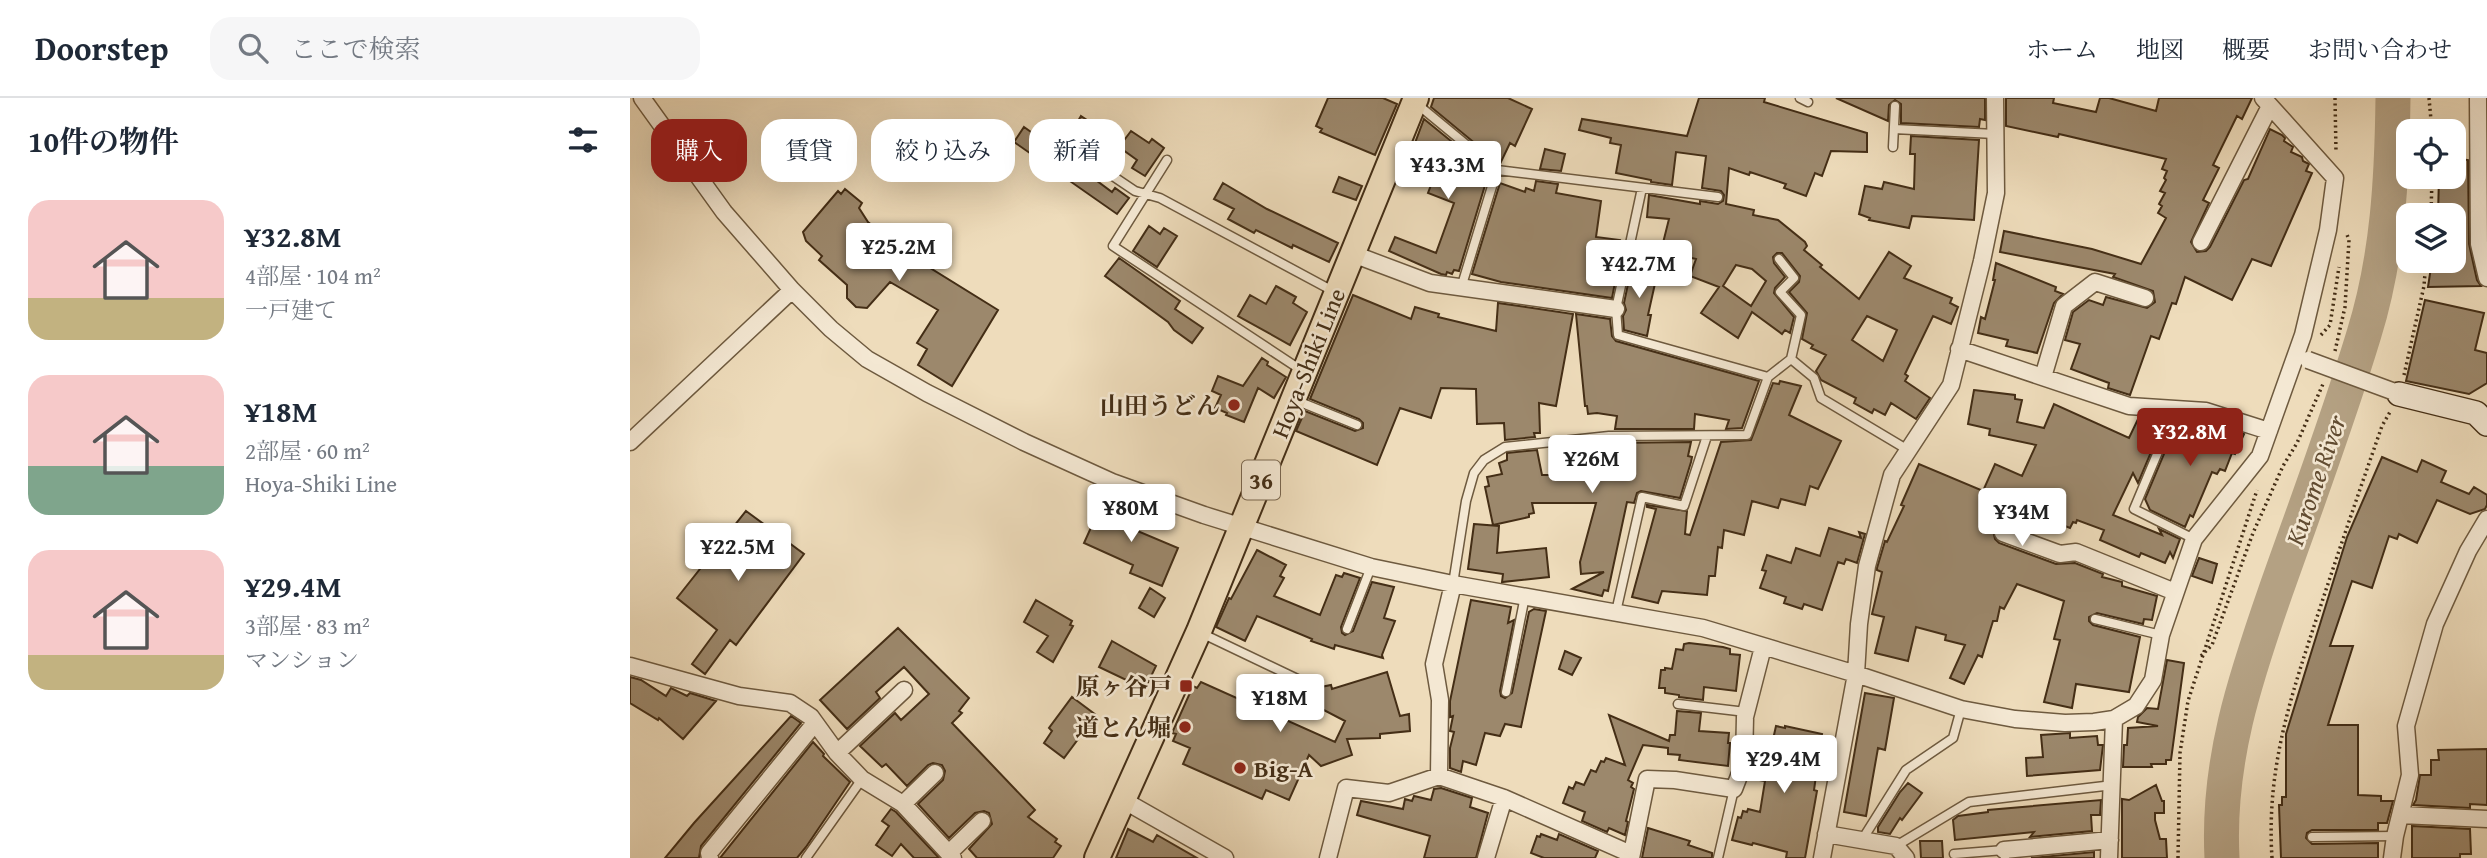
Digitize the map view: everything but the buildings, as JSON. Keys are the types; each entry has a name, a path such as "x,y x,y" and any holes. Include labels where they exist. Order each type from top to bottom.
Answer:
{"main road":[{"name":"Hoya-Shiki Line","path":"1097,858 1199,631 1415,100"}],"street":[{"path":"642,98 724,212 793,290 831,329 867,359 1024,442 1112,482 1241,528 1371,566 1453,584 1703,628 1961,709 2015,719 2094,722 2114,719 2136,706 2152,680 2161,635 2194,539 2260,456 2302,358 2304,334 2328,230 2335,178 2267,102 2202,242"},
{"path":"1822,858 1856,674 1867,566 1892,475 1951,385 1982,261 1996,193 1995,98"},
{"path":"2481,106 2483,244 2487,278"},
{"path":"1353,254 1430,283 1616,309"},
{"path":"2043,377 2064,306 2074,298 2095,282 2145,298"},
{"path":"630,442 793,290"},
{"path":"1959,349 2129,407 2206,411 2269,431"},
{"path":"2302,358 2395,393 2483,413"},
{"path":"2392,858 2410,775 2406,726 2435,624 2468,551 2487,519"},
{"path":"2003,533 2060,554 2076,552 2175,592"},
{"path":"1439,776 1440,700 1434,664 1453,584"},
{"path":"1328,858 1346,788 1389,793 1439,776 1504,798 1631,856 1647,779 1675,780 1734,789 1744,763 1746,712 1763,647"},
{"path":"630,666 739,696 790,703 811,717 837,753 862,779 903,804 951,856 982,821"},
{"path":"837,753 904,691"},
{"path":"2109,858 2114,719"},
{"path":"710,858 709,853 815,723"},
{"path":"903,804 935,773"},
{"path":"1486,858 1504,798"},
{"path":"1123,800 1225,858"},
{"path":"2401,815 2487,819"},
{"path":"1826,834 1862,840 1901,852"},
{"path":"2005,854 2110,840"}],"lane":[{"path":"1415,100 1497,170 1718,197"},
{"path":"1893,147 1895,106"},
{"path":"1894,129 1995,134"},
{"path":"1167,160 1113,246 1304,372"},
{"path":"1461,288 1497,170"},
{"path":"1122,182 1135,191 1160,198 1336,292"},
{"path":"1642,188 1616,309 1618,335 1768,377"},
{"path":"1453,584 1466,501 1474,473 1483,460 1505,447 1609,436 1747,435 1768,377 1791,359 1801,315 1780,292 1794,278 1779,259"},
{"path":"1791,359 1814,378 1821,398 1908,450"},
{"path":"1293,399 1357,425"},
{"path":"2176,409 2134,509 2194,539"},
{"path":"1616,612 1642,497 1684,506 1707,436"},
{"path":"1347,629 1371,566"},
{"path":"1506,692 1525,596"},
{"path":"2095,620 2161,635"},
{"path":"1199,631 1308,684"},
{"path":"1678,704 1746,712"},
{"path":"1862,840 1906,769 1953,738 1961,709"},
{"path":"806,858 862,779"},
{"path":"1901,852 1969,802 2113,785"},
{"path":"1718,858 1734,789"},
{"path":"2312,837 2395,836"},
{"path":"1954,854 2005,854"}],"path":[{"path":"2335,98 2335,178"},
{"path":"2429,98 2431,119"},
{"path":"2333,356 2345,307 2349,240 2347,232 2342,239"},
{"path":"2304,334 2320,336 2328,330 2339,265"},
{"path":"2272,858 2270,838 2274,764 2292,694 2395,393 2426,273"},
{"path":"2202,656 2213,645 2253,533 2324,381"},
{"path":"2178,858 2180,753 2188,701 2257,490"}],"waterway":[{"name":"Kurome River","path":"2222,858 2224,788 2244,689 2344,398 2379,276 2387,217 2393,98"}],"place":[{"name":"山田うどん","path":"1234,405"},
{"name":"原ヶ谷戸","path":"1186,686"},
{"name":"道とん堀","path":"1185,727"},
{"name":"Big-A","path":"1240,768"}]}
